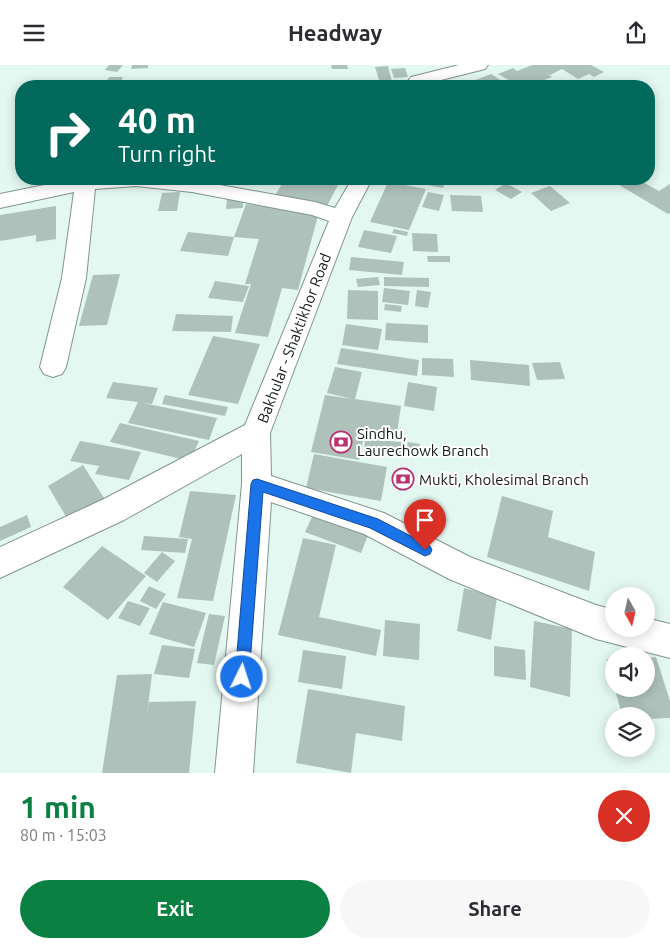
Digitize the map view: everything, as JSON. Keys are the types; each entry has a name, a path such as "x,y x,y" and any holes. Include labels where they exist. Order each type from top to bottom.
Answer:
{"street":[{"path":"417,78 479,65"},
{"path":"0,201 76,185"},
{"path":"53,367 74,278 85,185"},
{"path":"183,185 315,209 341,217"},
{"name":"Bakhular - Shaktikhor Road","path":"234,773 257,484 256,433 341,217 359,185"},
{"path":"0,563 113,510 256,433"},
{"path":"257,484 373,523 460,568 605,624"},
{"path":"654,637 670,641"}],"building":[{"path":"109,65 123,65 117,72 105,70"},
{"path":"132,65 148,65 148,68 131,69"},
{"path":"331,65 347,65 348,69 332,69"},
{"path":"532,65 591,65 604,72 594,77 589,74 578,79 562,69 550,75 544,71 552,77 544,80 508,80 498,74 513,68 517,71"},
{"path":"388,66 392,80 379,80 375,67"},
{"path":"405,68 408,77 394,78 391,69"},
{"path":"491,74 500,80 476,80"},
{"path":"109,77 123,77 122,80 107,80"},
{"path":"670,184 670,213 668,214 619,185 648,185 659,191"},
{"path":"281,185 338,185 326,208 274,197"},
{"path":"387,185 404,185 426,189 409,230 370,222"},
{"path":"427,185 444,185 443,188"},
{"path":"503,185 510,185 522,192 511,199 495,190"},
{"path":"550,186 570,203 551,211 531,193"},
{"path":"180,192 177,211 158,211 162,193"},
{"path":"428,192 444,195 439,211 422,207"},
{"path":"450,195 481,196 483,212 452,211"},
{"path":"227,199 243,199 243,208 226,209"},
{"path":"246,204 319,212 298,290 282,288 268,337 235,333 251,284 245,284 259,239 234,237"},
{"path":"56,206 56,239 36,242 36,235 0,241 0,215"},
{"path":"394,229 408,232 407,236 392,233"},
{"path":"364,230 397,236 391,253 358,247"},
{"path":"188,232 234,237 228,256 180,251"},
{"path":"412,233 437,234 438,252 413,251"},
{"path":"427,256 450,256 450,262 428,262"},
{"path":"351,257 404,262 402,275 349,270"},
{"path":"120,274 107,325 79,326 93,275"},
{"path":"378,277 380,285 358,287 356,279"},
{"path":"384,277 429,278 429,287 384,286"},
{"path":"215,281 249,286 243,302 208,298"},
{"path":"384,288 410,291 408,305 382,302"},
{"path":"348,290 378,291 378,320 347,319"},
{"path":"417,290 431,292 428,308 415,306"},
{"path":"385,304 402,306 401,312 384,310"},
{"path":"176,314 233,316 231,332 172,331"},
{"path":"386,323 428,325 428,343 385,340"},
{"path":"346,324 382,329 378,350 342,345"},
{"path":"213,336 260,344 238,404 188,395"},
{"path":"341,348 419,360 417,376 337,364"},
{"path":"422,358 453,359 454,377 422,375"},
{"path":"470,360 529,365 530,386 471,380"},
{"path":"560,362 565,379 537,380 532,363"},
{"path":"335,367 362,372 355,399 401,406 396,440 364,436 359,460 311,452 325,395 353,399 327,393"},
{"path":"113,382 158,388 152,404 143,403 217,418 209,440 128,423 138,402 106,398"},
{"path":"408,382 437,387 434,411 404,406"},
{"path":"165,395 228,407 225,416 162,404"},
{"path":"120,423 199,441 190,461 110,442"},
{"path":"365,439 401,442 401,455 364,452"},
{"path":"80,441 141,452 129,480 95,474 99,466 70,461"},
{"path":"408,442 420,444 418,457 405,454"},
{"path":"314,454 387,467 381,501 306,488"},
{"path":"83,465 104,498 68,520 48,486"},
{"path":"190,491 236,495 213,601 177,598 192,539 179,537"},
{"path":"502,496 553,511 548,537 595,552 589,591 487,557"},
{"path":"314,513 369,533 361,553 305,532"},
{"path":"27,515 31,527 0,541 0,527"},
{"path":"144,536 188,539 185,553 141,550"},
{"path":"303,538 336,545 319,617 381,630 376,656 278,635"},
{"path":"102,546 146,576 108,620 63,587"},
{"path":"162,552 175,561 157,582 144,573"},
{"path":"149,586 166,594 156,609 140,601"},
{"path":"464,588 497,597 491,640 457,631"},
{"path":"128,601 150,608 140,626 118,618"},
{"path":"163,602 206,613 194,647 149,634"},
{"path":"209,614 225,616 214,665 197,663"},
{"path":"385,620 420,624 419,660 383,656"},
{"path":"534,621 572,629 570,697 530,687"},
{"path":"162,645 195,649 189,678 154,674"},
{"path":"494,646 525,650 526,680 494,676"},
{"path":"303,650 346,656 342,689 298,682"},
{"path":"655,657 670,701 670,718 655,719 655,707 620,707 617,697 655,697"},
{"path":"152,674 147,715 149,702 196,701 189,773 102,773 117,675"},
{"path":"308,689 405,706 402,741 356,733 351,773 296,763"}],"place":[{"name":"Sindhu, Laurechowk Branch","path":"341,442"},
{"name":"Mukti, Kholesimal Branch","path":"403,479"}],"route":[{"path":"242,677 257,484 373,523 425,550"}]}
